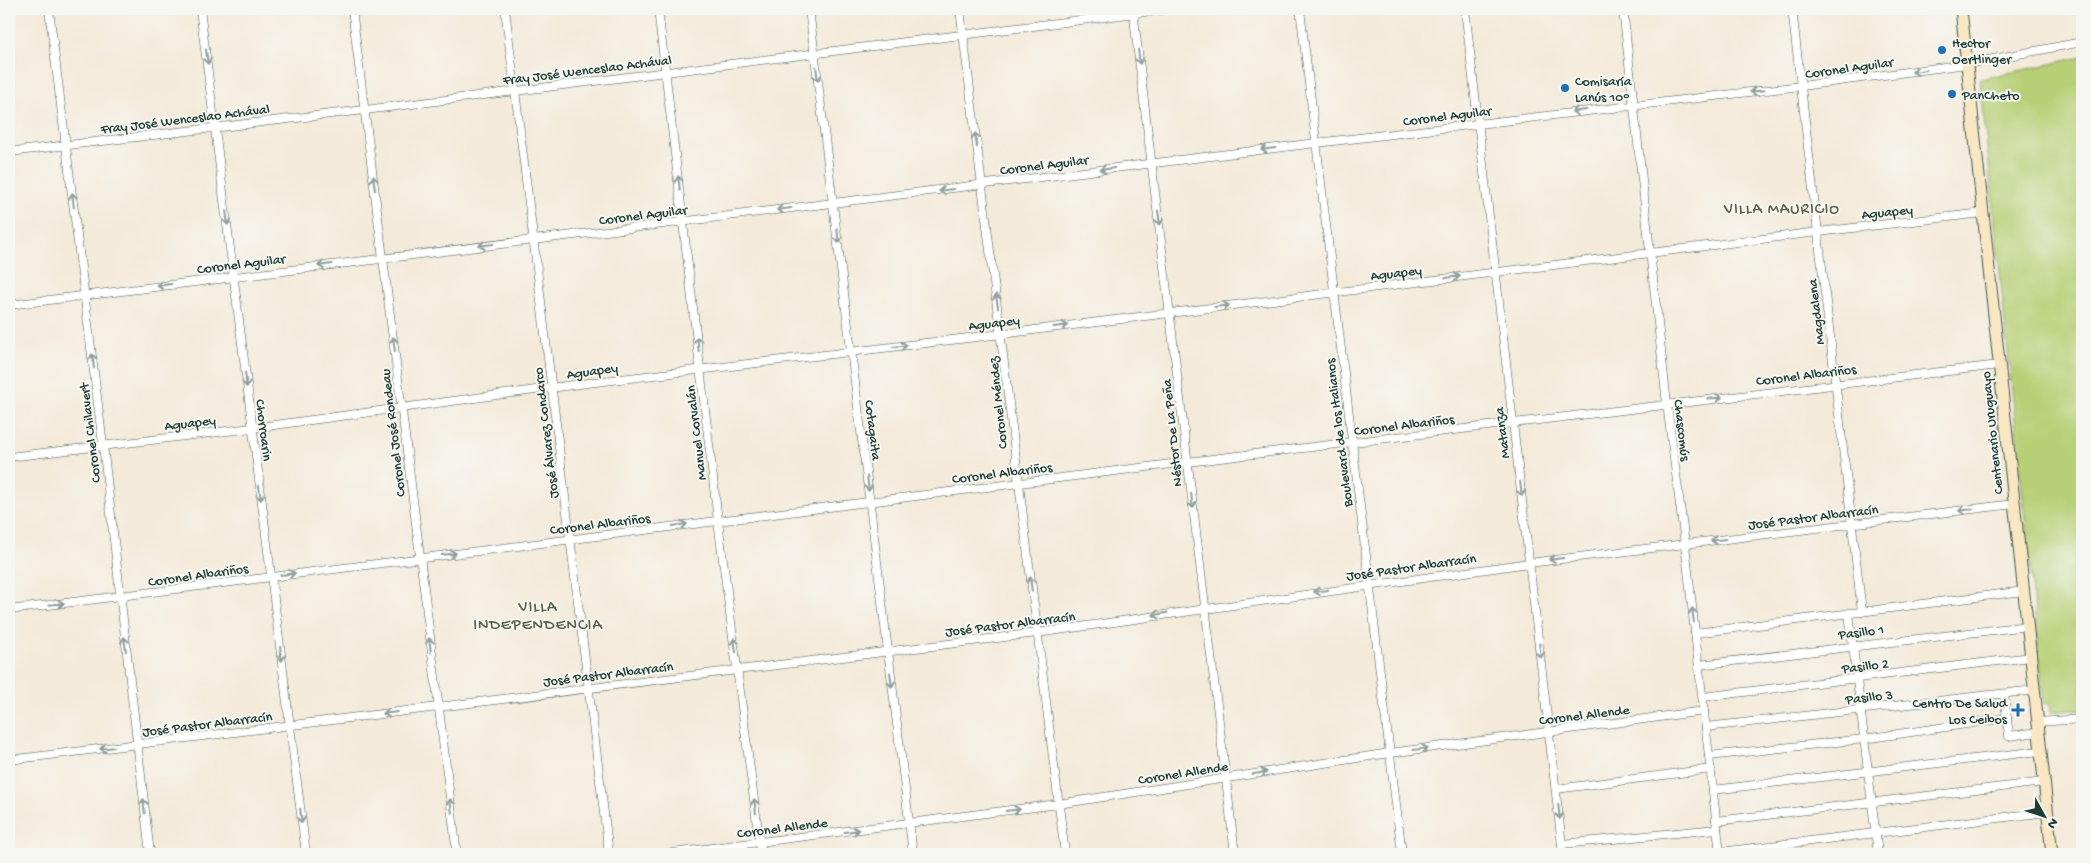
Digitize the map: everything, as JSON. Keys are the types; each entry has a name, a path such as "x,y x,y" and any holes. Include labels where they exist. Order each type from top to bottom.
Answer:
{"main road":[{"name":"Centenario Uruguayo","path":"1961,9 2052,853"}],"street":[{"name":"Coronel Chilavert","path":"49,9 85,294 150,854"},
{"name":"Chorroarin","path":"200,9 306,854"},
{"name":"Coronel José Rondeau","path":"352,9 457,854"},
{"name":"José Álvarez Condarco","path":"505,9 514,91 535,239 609,854"},
{"name":"Manuel Corvalán","path":"658,9 718,521 761,854"},
{"name":"Cotagaita","path":"809,9 913,854"},
{"name":"Coronel Méndez","path":"960,9 1002,334 1018,483 1065,854"},
{"name":"Fray José Wenceslao Achával","path":"9,152 365,110 1133,11 1168,9"},
{"name":"Boulevard de los Italianos","path":"1300,9 1402,854"},
{"name":"Matanza","path":"1465,9 1563,854"},
{"name":"Chascomús","path":"1623,9 1720,853"},
{"name":"Magdalena","path":"1792,9 1862,612"},
{"name":"Néstor De La Peña","path":"1133,11 1171,312 1187,462 1235,854"},
{"name":"Coronel Aguilar","path":"9,305 85,294 1634,104 1801,86 1967,64 2082,42"},
{"name":"Aguapey","path":"9,457 1651,252 1983,213"},
{"name":"Coronel Albariños","path":"9,610 1187,462 1999,365"},
{"name":"José Pastor Albarracín","path":"9,760 1037,633 1530,562 2014,504"},
{"path":"1695,632 2024,591"},
{"path":"1849,613 1878,854"},
{"name":"Pasillo 1","path":"1699,664 2027,626"},
{"name":"Pasillo 2","path":"1703,697 2031,657"},
{"name":"Pasillo 3","path":"1706,727 2035,690"},
{"path":"2004,694 2009,736 2038,727 2082,719"},
{"name":"Coronel Allende","path":"664,854 1058,804 1390,753 1704,711"},
{"path":"1709,756 1864,739 2007,718"},
{"path":"1714,790 2040,751"},
{"path":"1556,789 1711,769"},
{"path":"1562,844 2044,782"},
{"path":"1720,853 1875,831 2047,812"},
{"path":"2039,854 2052,853"}],"green space":[{"path":"2082,57 2082,709 2051,712 2050,705 2044,703 1980,79"}],"place":[{"name":"Hector Oertlinger","path":"1942,50"},
{"name":"Comisaría Lanús 10°","path":"1565,88"},
{"name":"PanCheto","path":"1952,94"},
{"name":"Centro De Salud Los Ceibos","path":"2018,710"}],"district":[{"name":"VILLA MAURICIO","path":"1782,207"},
{"name":"VILLA INDEPENDENCIA","path":"538,614"}]}
